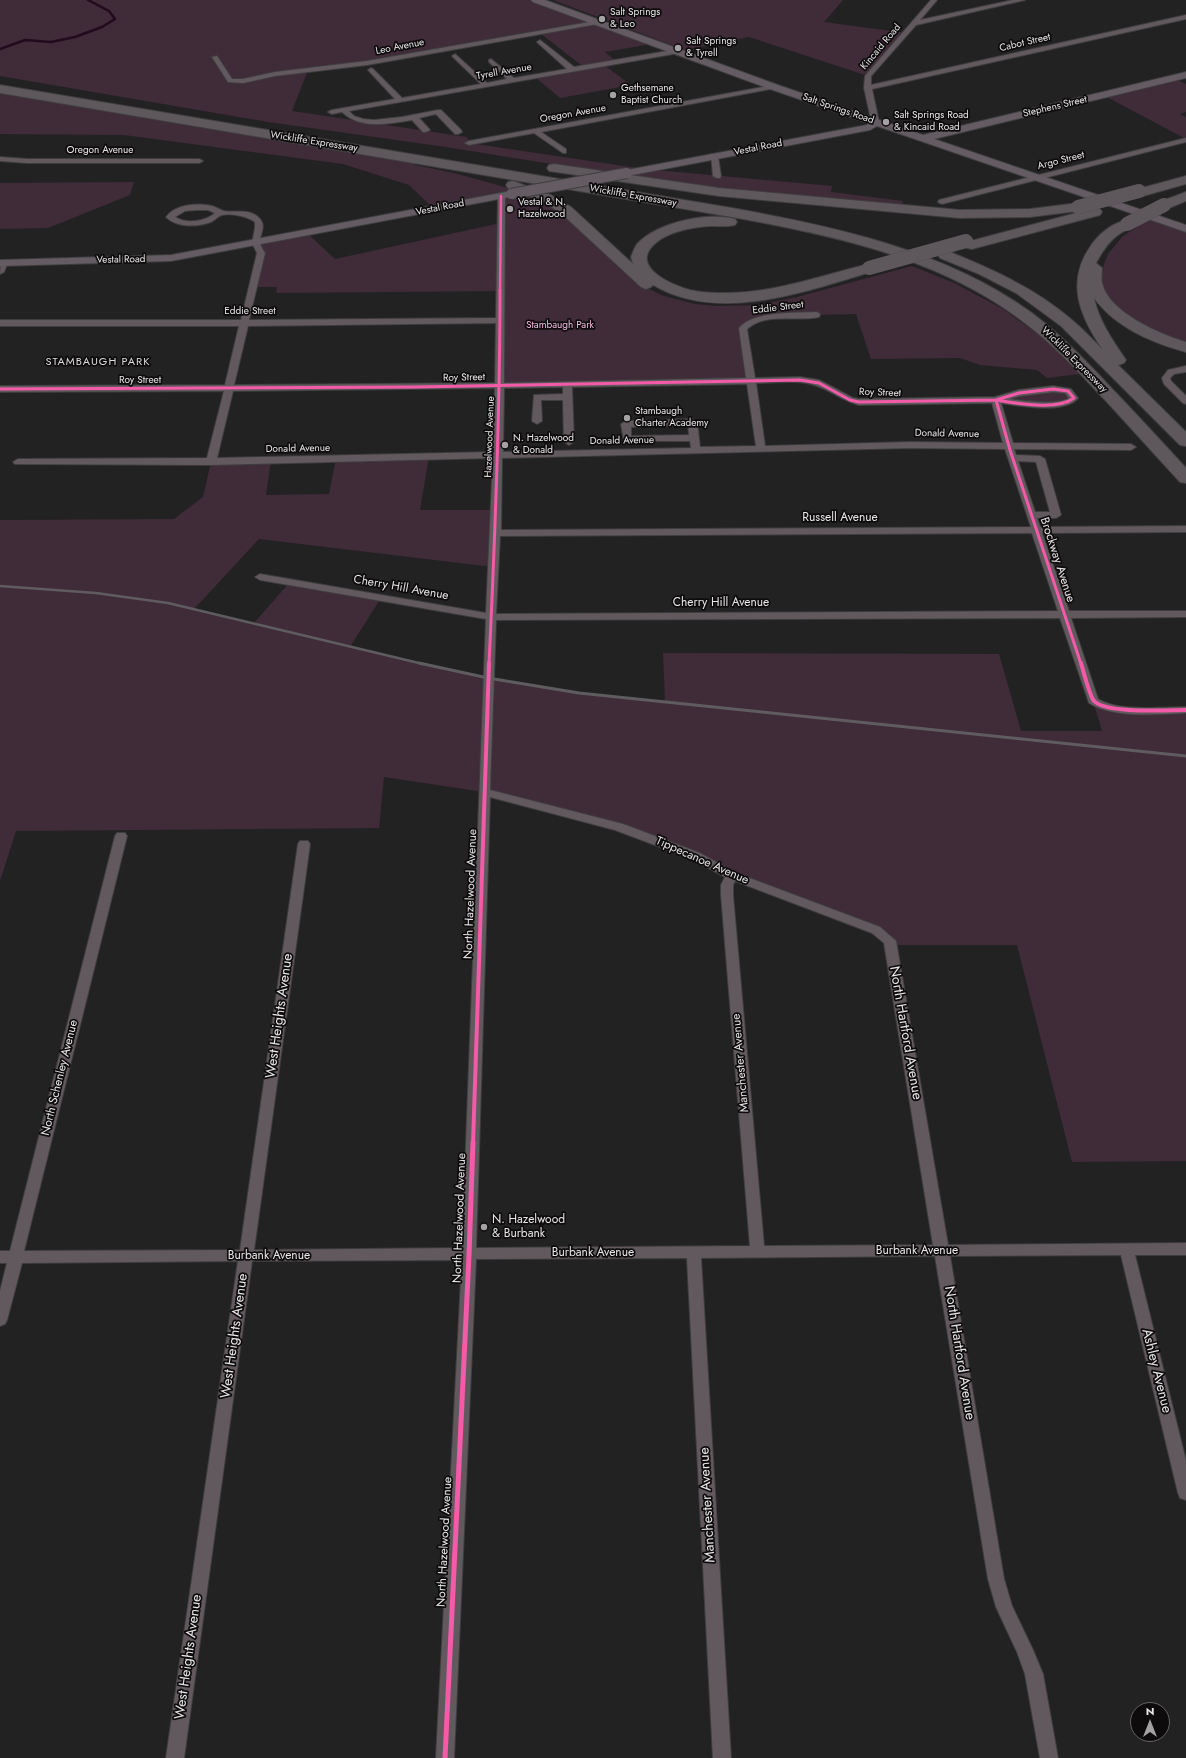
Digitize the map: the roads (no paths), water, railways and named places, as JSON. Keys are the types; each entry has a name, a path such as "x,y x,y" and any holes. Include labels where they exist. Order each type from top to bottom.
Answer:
{"highway":[{"name":"Wickliffe Expressway","path":"0,76 796,214 837,222 899,238"},
{"name":"Wickliffe Expressway","path":"0,89 749,216 816,230 871,244 926,262 986,290 1031,319 1050,334 1186,478"},
{"path":"408,157 419,162 493,179 546,198 579,220 643,282 662,292 680,298 723,304 764,301 792,296 1186,180"},
{"path":"487,160 573,170 719,192 935,212 1018,214 1086,209"},
{"path":"1148,192 1186,186"},
{"path":"1186,196 1119,227 1107,237 1091,256 1084,277 1086,303 1094,324 1118,360 1134,380 1186,433"},
{"path":"969,243 869,268 781,292 745,298 721,298 690,294 662,285 652,279 644,271 640,264 639,256 645,245 656,236 677,227 695,224 714,222 746,224 808,234 898,257 949,277 997,303 1035,327 1067,351"},
{"path":"1128,224 1107,247 1097,263 1094,271 1094,280 1097,289 1111,309 1129,322 1158,337 1186,347"},
{"name":"Wickliffe Expressway","path":"914,243 984,271 1021,290 1045,306 1067,323 1186,442"}],"street":[{"name":"Salt Springs Road","path":"536,0 601,22 774,87 1186,229"},
{"name":"Kincaid Road","path":"875,122 868,88 868,76 916,23 934,0"},
{"path":"916,23 1022,0"},
{"name":"Cabot Street","path":"868,88 1186,17"},
{"name":"Leo Avenue","path":"215,57 230,81 243,81 275,74 374,62 601,22"},
{"path":"540,42 573,70"},
{"name":"Tyrell Avenue","path":"332,112 679,51"},
{"path":"455,56 486,85"},
{"path":"491,61 513,81"},
{"path":"371,70 400,100"},
{"name":"Stephens Street","path":"924,138 1186,75"},
{"name":"Oregon Avenue","path":"469,143 774,87"},
{"path":"344,110 347,115 356,120 368,122 379,122 438,112 458,132"},
{"path":"413,116 426,130"},
{"name":"Vestal Road","path":"1,266 164,259 256,244 506,195 870,127 875,122"},
{"path":"535,131 563,151"},
{"name":"Argo Street","path":"942,202 1186,140"},
{"path":"714,156 717,176"},
{"name":"Oregon Avenue","path":"0,159 35,161 199,161"},
{"name":"Hazelwood Avenue","path":"488,678 492,617 500,386 500,320 506,195"},
{"path":"211,462 261,253 256,244 259,226 257,220 250,215 219,212 214,209 185,209 172,213 170,217 174,220 184,222 197,222 216,218 219,212"},
{"name":"Eddie Street","path":"750,381 742,331 744,325 764,318 816,315"},
{"name":"Eddie Street","path":"0,323 244,323 500,320"},
{"path":"1186,369 1171,372 1166,378 1167,382 1186,400"},
{"path":"750,381 761,448"},
{"name":"Roy Street","path":"0,389 500,386 810,381 826,386 850,400 859,402 996,400 1023,403 1062,404 1070,402 1074,398 1068,391 1053,388 1019,393 996,400"},
{"path":"567,384 569,442"},
{"path":"537,421 537,397 567,397"},
{"name":"Brockway Avenue","path":"996,400 1008,446 1093,701 1103,708 1186,710"},
{"path":"694,438 627,439 626,424 692,422 696,450"},
{"name":"Donald Avenue","path":"18,462 211,462 910,445 1131,447"},
{"path":"1012,458 1040,459 1056,515 1031,515"},
{"name":"Russell Avenue","path":"495,532 1186,529"},
{"name":"Cherry Hill Avenue","path":"260,577 492,617 1186,614"},
{"name":"North Hazelwood Avenue","path":"445,1758 469,1255 488,678"},
{"name":"Tippecanoe Avenue","path":"484,792 619,827 696,856 732,876 876,930 890,941"},
{"name":"North Schenley Avenue","path":"0,1320 121,836"},
{"name":"West Heights Avenue","path":"174,1758 304,844"},
{"name":"Manchester Avenue","path":"732,876 728,885 727,895 756,1231 756,1252"},
{"name":"North Hartford Avenue","path":"890,941 996,1579 1004,1607 1025,1650 1034,1674 1049,1758"},
{"name":"Burbank Avenue","path":"0,1256 469,1255 1186,1249"},
{"name":"Ashley Avenue","path":"1127,1250 1186,1493"},
{"name":"Manchester Avenue","path":"694,1253 722,1758"}],"waterway":[{"path":"0,49 25,40 51,42 75,37 102,27 115,19 109,11 88,0"}],"railway":[{"path":"0,586 96,593 168,603 423,664"},
{"path":"419,663 488,678 579,693 1186,756"}],"place":[{"name":"Salt Springs & Leo","path":"602,19"},
{"name":"Salt Springs & Tyrell","path":"678,48"},
{"name":"Gethsemane Baptist Church","path":"613,95"},
{"name":"Salt Springs Road & Kincaid Road","path":"886,122"},
{"name":"Vestal & N. Hazelwood","path":"510,209"},
{"name":"Stambaugh Charter Academy","path":"627,418"},
{"name":"N. Hazelwood & Donald","path":"505,445"},
{"name":"N. Hazelwood & Burbank","path":"484,1227"}],"district":[{"name":"STAMBAUGH PARK","path":"98,362"}],"park label":[{"name":"Stambaugh Park","path":"560,326"}]}
